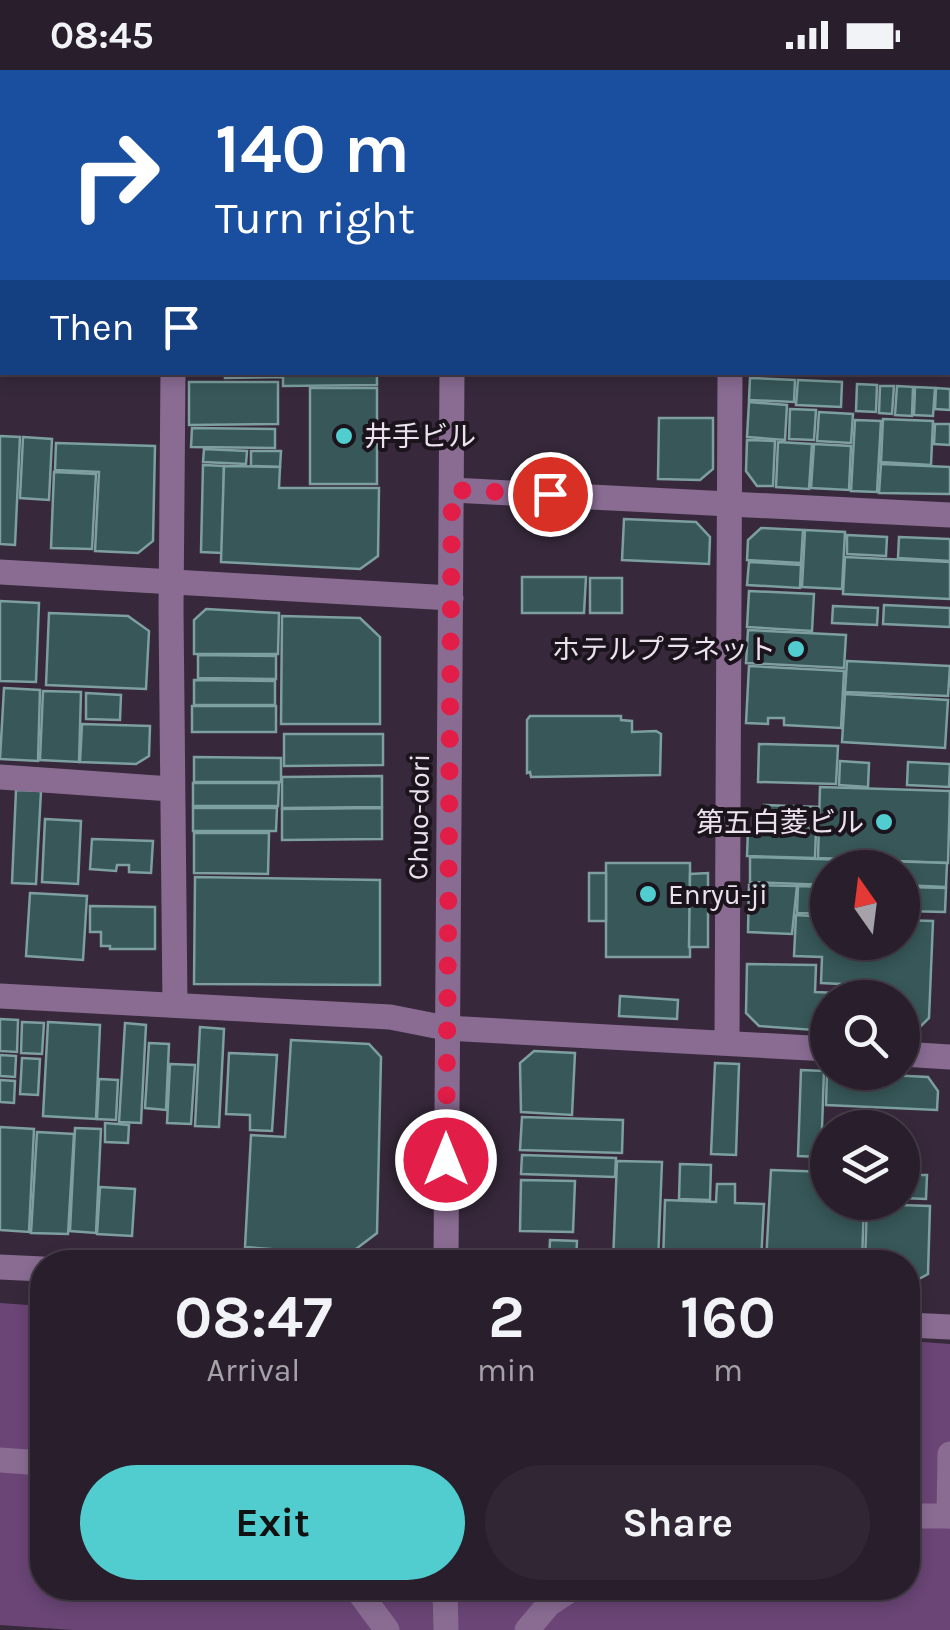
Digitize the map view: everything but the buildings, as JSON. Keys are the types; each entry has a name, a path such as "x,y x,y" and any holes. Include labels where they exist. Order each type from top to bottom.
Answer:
{"street":[{"path":"173,375 171,789 175,1005"},
{"name":"Chuo-dori","path":"446,1250 452,375"},
{"path":"727,1042 730,375"},
{"path":"452,490 950,515"},
{"path":"0,572 450,598"},
{"path":"0,777 171,789"},
{"path":"0,996 390,1016 446,1028 810,1048"},
{"path":"920,1055 950,1057"},
{"path":"0,1267 30,1269"},
{"path":"920,1325 950,1327"},
{"path":"920,1516 950,1516 950,1454"},
{"path":"0,1460 30,1463"},
{"path":"365,1600 387,1630"},
{"path":"445,1600 446,1630"},
{"path":"528,1630 554,1600"}],"shaded area":[{"path":"0,1303 30,1305 30,1600 920,1600 920,1342 950,1344 950,1630 73,1630 0,1625"}],"place":[{"name":"井手ビル","path":"344,436"},
{"name":"ホテルプラネット","path":"796,649"},
{"name":"第五白菱ビル","path":"884,822"},
{"name":"Enryū-ji","path":"648,894"}],"route":[{"path":"446,1160 452,490 550,494"}]}
